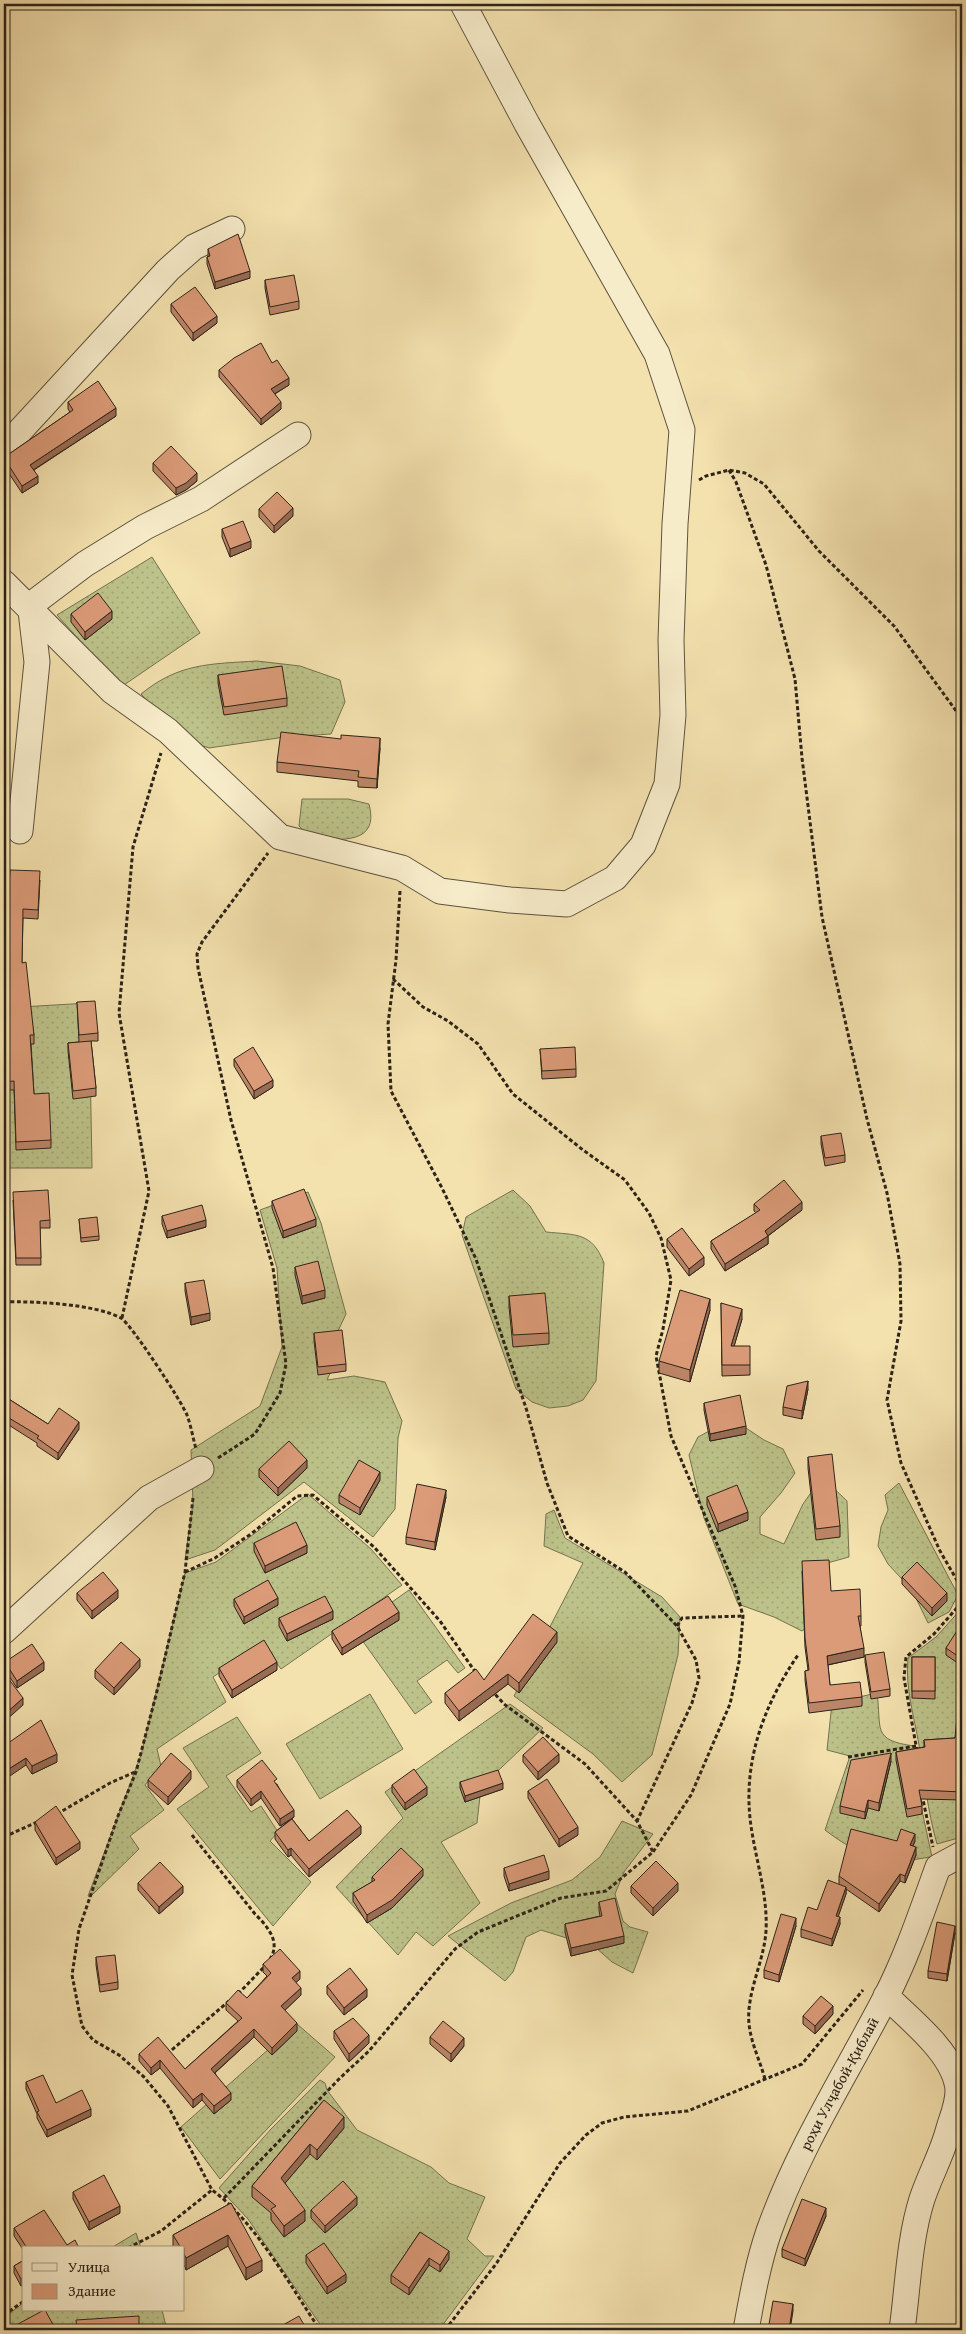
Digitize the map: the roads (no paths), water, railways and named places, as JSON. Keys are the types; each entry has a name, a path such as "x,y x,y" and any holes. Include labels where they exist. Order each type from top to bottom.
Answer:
{"street":[{"path":"4,583 112,691 168,731 280,837 402,868 440,891 510,900 567,904 615,878 644,845 667,784 673,715 671,640 677,494 682,430 657,354 527,124 463,4"},
{"path":"4,448 168,270 194,247 232,229"},
{"path":"20,831 37,662 31,611 36,601 85,564 146,528 202,499 298,435"},
{"path":"4,1631 149,1498 201,1469"},
{"name":"роҳи Улҷабой-Қиблаӣ","path":"746,2330 758,2268 769,2230 875,1992 916,1929 938,1867 962,1854"},
{"path":"875,1992 947,2061 958,2085 960,2096 948,2134 922,2199 914,2238 902,2330"}]}
